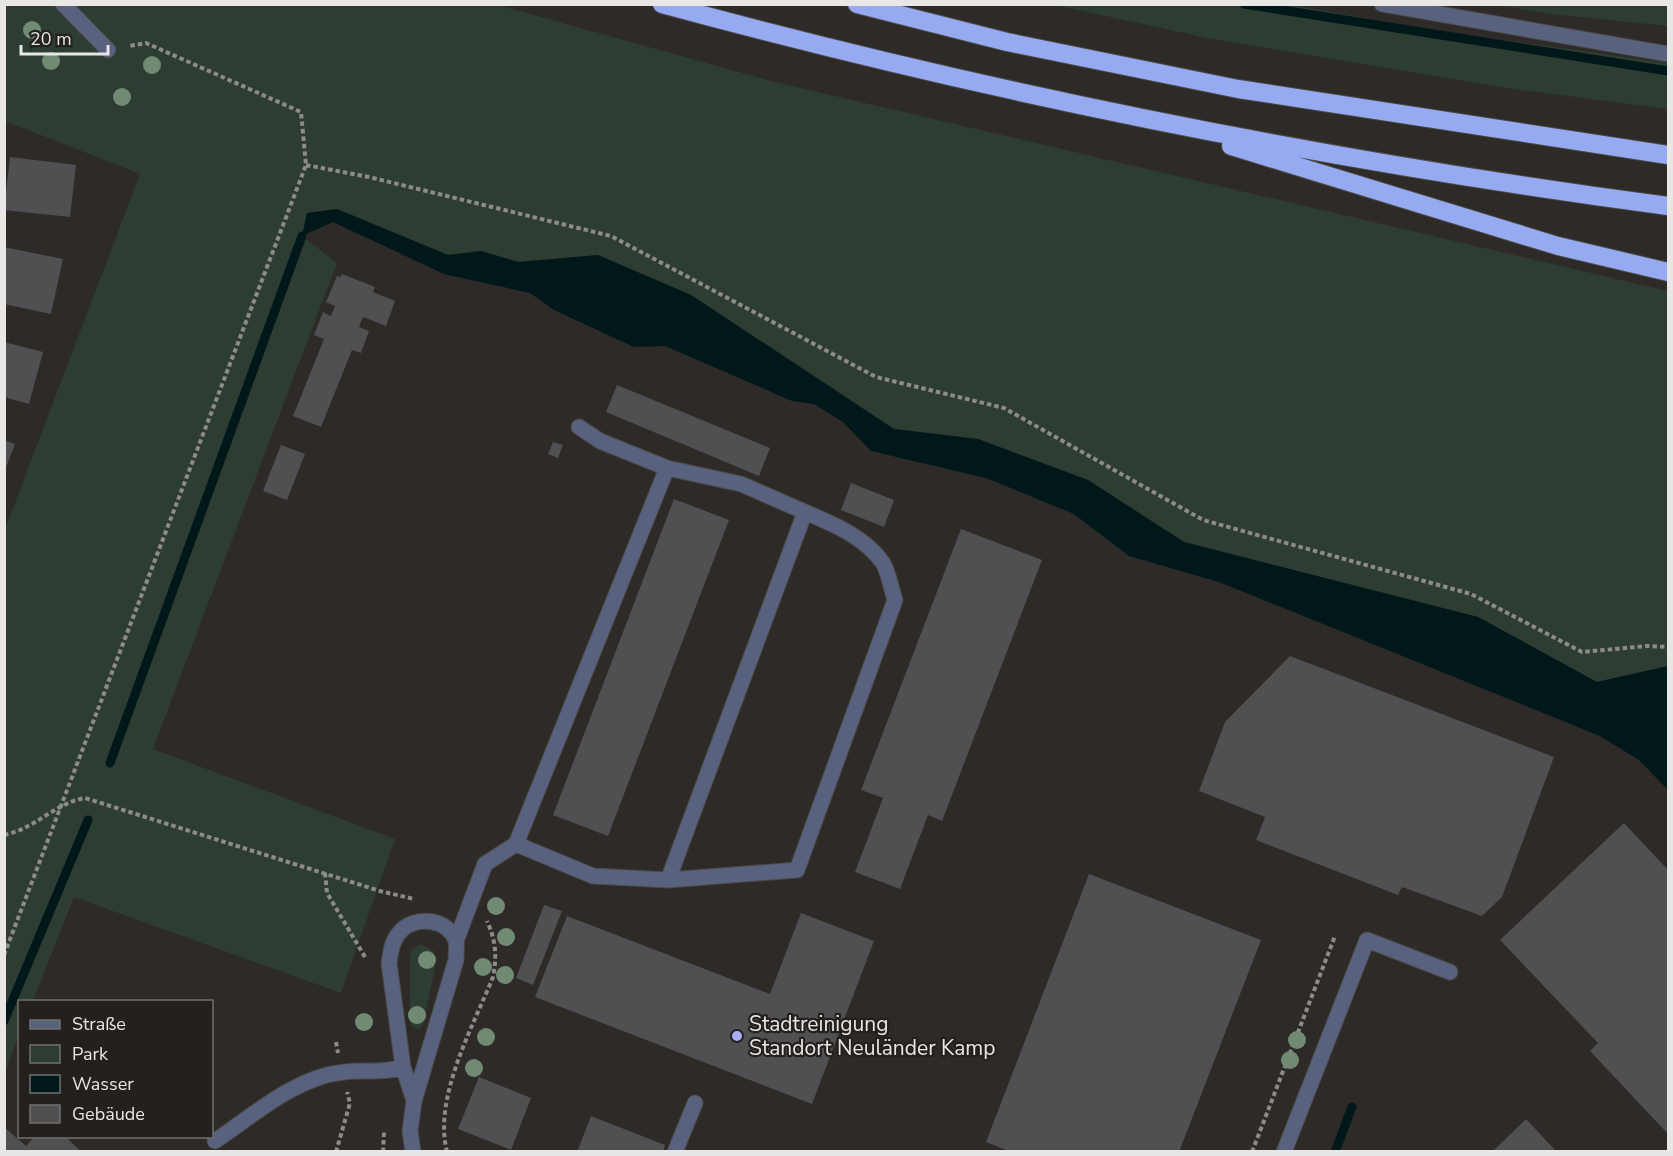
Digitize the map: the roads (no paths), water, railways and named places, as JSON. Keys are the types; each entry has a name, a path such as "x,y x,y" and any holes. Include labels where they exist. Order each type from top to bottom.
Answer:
{"highway":[{"path":"662,4 998,89 1152,122 1354,159 1668,206"},
{"path":"857,4 1007,42 1238,89 1668,155"},
{"path":"1152,122 1558,246 1668,272"}],"street":[{"path":"63,4 108,50"},
{"path":"1382,4 1668,54"},
{"path":"516,844 593,876 668,880 797,870 895,600 884,564 861,540 841,528 741,484 668,468 600,441 579,427"},
{"path":"413,1152 410,1131 414,1101 448,996 456,960 456,941 486,864 516,844 668,468"},
{"path":"668,880 805,512"},
{"path":"414,1101 403,1067 389,963 392,946 399,932 409,924 424,920 435,922 449,930 456,941"},
{"path":"1284,1152 1367,940 1450,972"},
{"path":"215,1141 292,1088 342,1071 384,1073 403,1067"},
{"path":"675,1152 695,1103"}],"water":[{"path":"337,209 448,255 481,251 518,262 598,255 691,295 894,429 978,439 1088,480 1184,542 1478,617 1597,682 1668,666 1668,790 1639,760 1600,736 1219,582 1129,556 1074,514 986,478 871,451 843,422 814,404 792,401 665,346 634,347 554,310 530,293 444,274 333,222 302,236 307,213"}],"waterway":[{"path":"1244,4 1668,71"},
{"path":"110,763 302,236"},
{"path":"4,1021 88,820"},
{"path":"1335,1152 1352,1107"}],"place":[{"name":"Stadtreinigung Standort Neuländer Kamp","path":"737,1036"}]}
